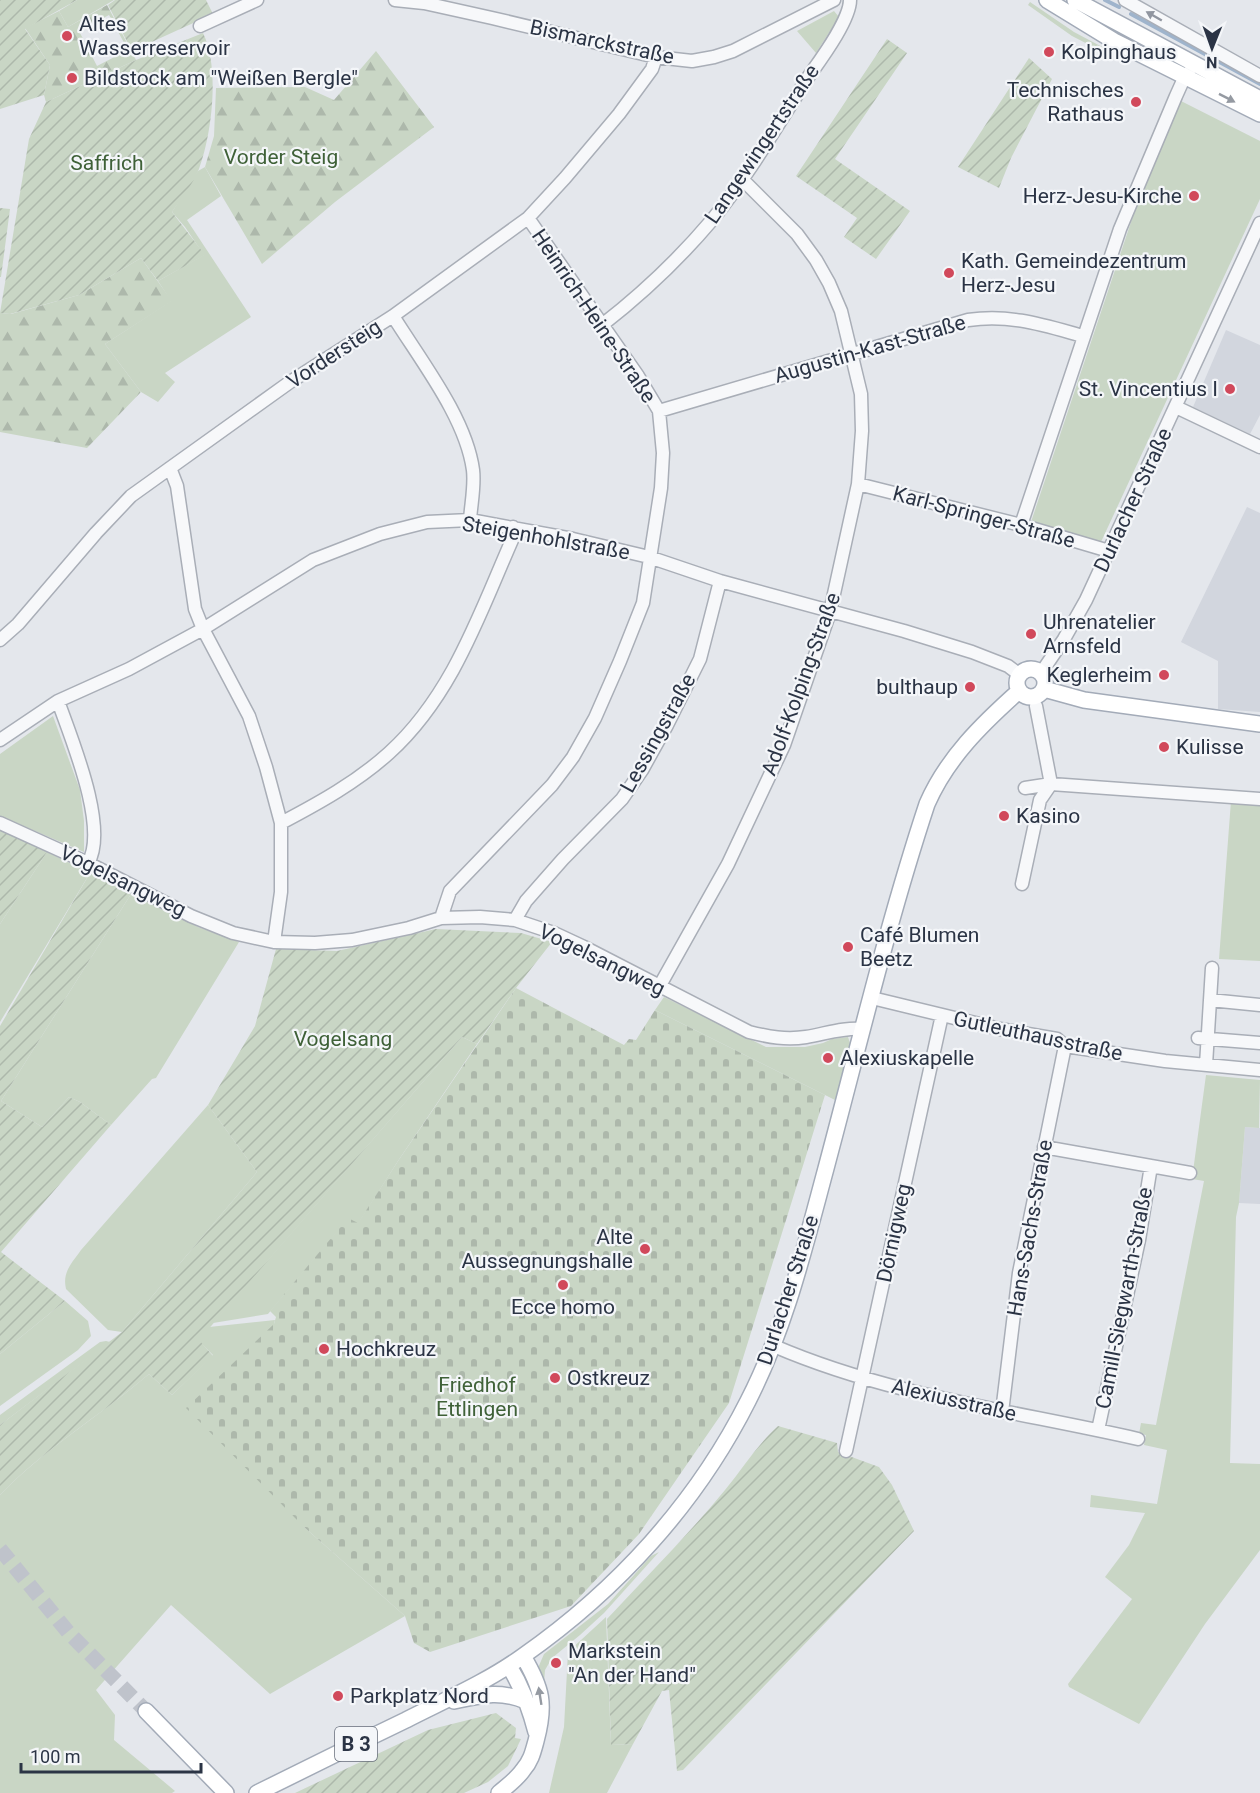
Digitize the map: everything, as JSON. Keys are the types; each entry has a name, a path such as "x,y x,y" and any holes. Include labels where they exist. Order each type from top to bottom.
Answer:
{"main road":[{"path":"1047,0 1114,41 1260,114"},
{"path":"1075,0 1260,99"},
{"path":"1028,670 1037,670 1041,673 1045,681 1044,689 1034,697 1026,696 1019,691 1017,683 1020,675 1028,670"},
{"path":"1044,689 1084,700 1260,724"},
{"name":"Durlacher Straße","path":"257,1793 510,1666 578,1615 609,1587 667,1525 721,1449 748,1402 774,1346 812,1222 919,828 935,786 953,758 1019,691"},
{"path":"500,1793 523,1771 532,1756 542,1722 540,1691 536,1677 523,1656"},
{"path":"510,1666 519,1682 537,1738"},
{"path":"436,1705 499,1694 511,1695 526,1701"},
{"path":"146,1711 226,1793"}],"street":[{"path":"200,26 257,0"},
{"name":"Bismarckstraße","path":"395,0 424,3 656,57 692,60 733,51 834,0"},
{"name":"Langewingertstraße","path":"602,325 633,301 682,254 712,220 742,179 839,28 850,0"},
{"path":"1120,24 1131,1 1260,76"},
{"name":"Vordersteig","path":"0,640 18,624 131,496 290,382 393,316 528,218 619,114 652,69 656,57"},
{"path":"1021,525 1120,229 1185,76 1190,71 1206,77 1222,79"},
{"name":"Adolf-Kolping-Straße","path":"659,987 728,864 784,745 830,612 858,484 862,431 861,394 841,311 816,260 797,234 742,179"},
{"name":"Heinrich-Heine-Straße","path":"441,918 450,891 552,785 573,757 595,718 643,603 662,488 663,453 659,411 638,376 528,218"},
{"name":"Durlacher Straße","path":"1041,673 1064,639 1109,551 1260,223"},
{"path":"393,316 454,414 467,440 473,472 470,520"},
{"name":"Augustin-Kast-Straße","path":"659,411 968,320 986,317 1026,320 1083,336"},
{"path":"1176,407 1260,447"},
{"path":"170,468 177,486 195,609 203,629 249,716 281,823 281,892 274,942"},
{"name":"Karl-Springer-Straße","path":"858,484 1021,525 1109,551"},
{"name":"Steigenhohlstraße","path":"0,740 58,701 129,669 203,629 314,560 380,534 427,522 470,520 649,556 720,581 972,652 1008,666 1020,675"},
{"path":"281,823 340,791 381,759 429,710 450,679 467,644 512,540 513,527"},
{"name":"Lessingstraße","path":"515,920 526,901 563,858 622,799 642,770 700,659 720,581"},
{"path":"58,701 88,787 93,855 88,863"},
{"path":"1022,884 1040,800 1051,784 1036,706"},
{"path":"1025,788 1051,784 1260,799"},
{"name":"Vogelsangweg","path":"0,823 88,863 191,916 233,933 274,942 315,943 352,940 409,928 441,918 515,920 554,933 584,947 749,1032 775,1038 804,1037 852,1028 863,1029"},
{"path":"1206,1065 1203,1039 1210,1000 1212,968"},
{"name":"Gutleuthausstraße","path":"872,998 1000,1029 1057,1039 1065,1046 1165,1062 1260,1070"},
{"path":"1210,1000 1260,1005"},
{"name":"Dörnigweg","path":"846,1451 942,1015"},
{"path":"1203,1039 1260,1043"},
{"name":"Hans-Sachs-Straße","path":"1002,1412 1019,1273 1065,1046"},
{"name":"Camill-Siegwarth-Straße","path":"1044,1147 1190,1173"},
{"name":"Camill-Siegwarth-Straße","path":"1098,1430 1138,1240 1151,1166"},
{"name":"Alexiusstraße","path":"774,1346 799,1357 919,1394 1138,1439"}],"shaded area":[{"name":"St. Vincentius I","path":"1226,330 1260,345 1260,415 1250,434 1193,407"},
{"path":"1247,507 1260,513 1260,712 1218,709 1218,661 1181,642"},
{"path":"1245,1127 1260,1128 1260,1204 1239,1203"}],"green space":[{"path":"0,0 77,0 25,29 50,65 44,95 0,109"},
{"path":"77,0 114,0 68,27 59,11"},
{"path":"115,0 206,0 213,14 132,51 108,5"},
{"path":"1030,2 1074,32 1106,49 1105,53 1072,36 1028,5"},
{"path":"107,5 136,60 46,102 44,95 50,65 25,28 59,11 68,27","holes":["109,15 128,50 97,66 79,31"]},
{"path":"834,11 839,17 816,53 797,31"},
{"name":"Saffrich","path":"203,33 208,47 213,82 208,138 199,169 172,212 205,255 158,281 141,258 79,295 10,314 0,313 29,139 46,102 136,60"},
{"path":"887,39 907,53 835,159 910,211 876,259 844,237 857,218 796,176"},
{"name":"Vorder Steig","path":"376,51 434,127 335,202 262,264 205,167 214,136 216,88 305,87 334,100"},
{"path":"1029,58 1052,79 1011,158 999,188 958,167"},
{"path":"1181,101 1260,141 1260,199 1101,542 1031,522 1142,189"},
{"path":"205,167 221,196 187,220 251,317 165,373 175,382 158,402 141,392 105,344 171,301 158,281 204,255 172,212 198,171"},
{"path":"0,208 10,209 1,277 0,277"},
{"path":"141,258 172,301 105,344 141,392 87,448 0,432 0,313 11,314 79,295"},
{"path":"53,716 80,790 84,821 84,852 0,816 0,754"},
{"path":"1231,801 1260,803 1260,961 1219,959"},
{"path":"0,830 47,852 0,924"},
{"path":"47,852 90,873 0,1022 0,924"},
{"path":"90,873 131,894 1,1101 42,1127 69,1097 80,1102 111,1125 1,1252 65,1301 0,1354 0,1026"},
{"path":"131,894 198,927 239,942 156,1078 152,1079 111,1125 80,1102 69,1097 42,1127 1,1101"},
{"name":"Vogelsang","path":"436,929 521,933 552,942 477,1044 462,1037 199,1340 213,1356 172,1395 149,1374 35,1463 0,1495 0,1425 122,1332 257,1172 208,1105 255,1026 276,949 337,951"},
{"name":"Friedhof Ettlingen","path":"516,988 624,1045 629,1039 636,1040 655,1010 825,1095 729,1403 639,1534 571,1606 430,1652 414,1643 405,1616 304,1527 186,1408 274,1324 276,1317 270,1311 348,1218 358,1223"},
{"path":"664,997 766,1047 805,1047 848,1037 851,1046 837,1101 655,1010"},
{"path":"462,1037 477,1044 358,1224 348,1219 268,1314 213,1323"},
{"path":"1206,1075 1260,1080 1259,1128 1245,1127 1236,1217 1230,1463 1260,1464 1260,1550 1205,1624 1139,1724 1069,1687 1068,1684 1132,1599 1105,1577 1129,1545 1145,1513 1090,1507 1091,1495 1157,1504 1167,1450 1144,1445 1146,1435 1139,1434 1141,1423 1156,1425 1204,1181 1192,1179"},
{"path":"208,1105 257,1172 122,1332 108,1330 66,1289 65,1278 69,1268 81,1250"},
{"path":"65,1301 88,1321 91,1336 78,1350 0,1406 0,1354"},
{"path":"275,1320 304,1527 405,1616 270,1694 171,1605 96,1690 115,1715 114,1740 175,1791 172,1793 0,1793 0,1495 35,1462 149,1374 172,1395 213,1355 198,1340 209,1327"},
{"path":"100,1342 110,1342 0,1425 0,1415"},
{"path":"778,1426 837,1443 838,1452 879,1467 892,1485 914,1531 683,1770 677,1771 669,1690 662,1691 633,1744 611,1745 607,1619 697,1523"},
{"path":"659,1552 604,1613 552,1658 545,1670 544,1683 538,1668 544,1654 608,1604 651,1556"},
{"path":"606,1617 611,1745 633,1744 607,1793 549,1793 564,1727 568,1652"},
{"path":"496,1713 516,1728 515,1738 521,1739 508,1766 488,1782 464,1793 295,1793 428,1730"}],"waterway":[{"path":"1105,0 1119,7"},
{"path":"1131,14 1260,84"}],"tunnel":[{"path":"0,1549 68,1632 146,1711"}],"place":[{"name":"Altes Wasserreservoir","path":"67,36"},
{"name":"Kolpinghaus","path":"1049,52"},
{"name":"Bildstock am \"Weißen Bergle\"","path":"72,78"},
{"name":"Technisches Rathaus","path":"1136,102"},
{"name":"Herz-Jesu-Kirche","path":"1194,196"},
{"name":"Kath. Gemeindezentrum Herz-Jesu","path":"949,273"},
{"name":"St. Vincentius I","path":"1230,389"},
{"name":"Uhrenatelier Arnsfeld","path":"1031,634"},
{"name":"Keglerheim","path":"1164,675"},
{"name":"bulthaup","path":"970,687"},
{"name":"Kulisse","path":"1164,747"},
{"name":"Kasino","path":"1004,816"},
{"name":"Café Blumen Beetz","path":"848,947"},
{"name":"Alexiuskapelle","path":"828,1058"},
{"name":"Alte Aussegnungshalle","path":"645,1249"},
{"name":"Ecce homo","path":"563,1285"},
{"name":"Hochkreuz","path":"324,1349"},
{"name":"Ostkreuz","path":"555,1378"},
{"name":"Markstein \"An der Hand\"","path":"556,1663"},
{"name":"Parkplatz Nord","path":"338,1696"}]}
